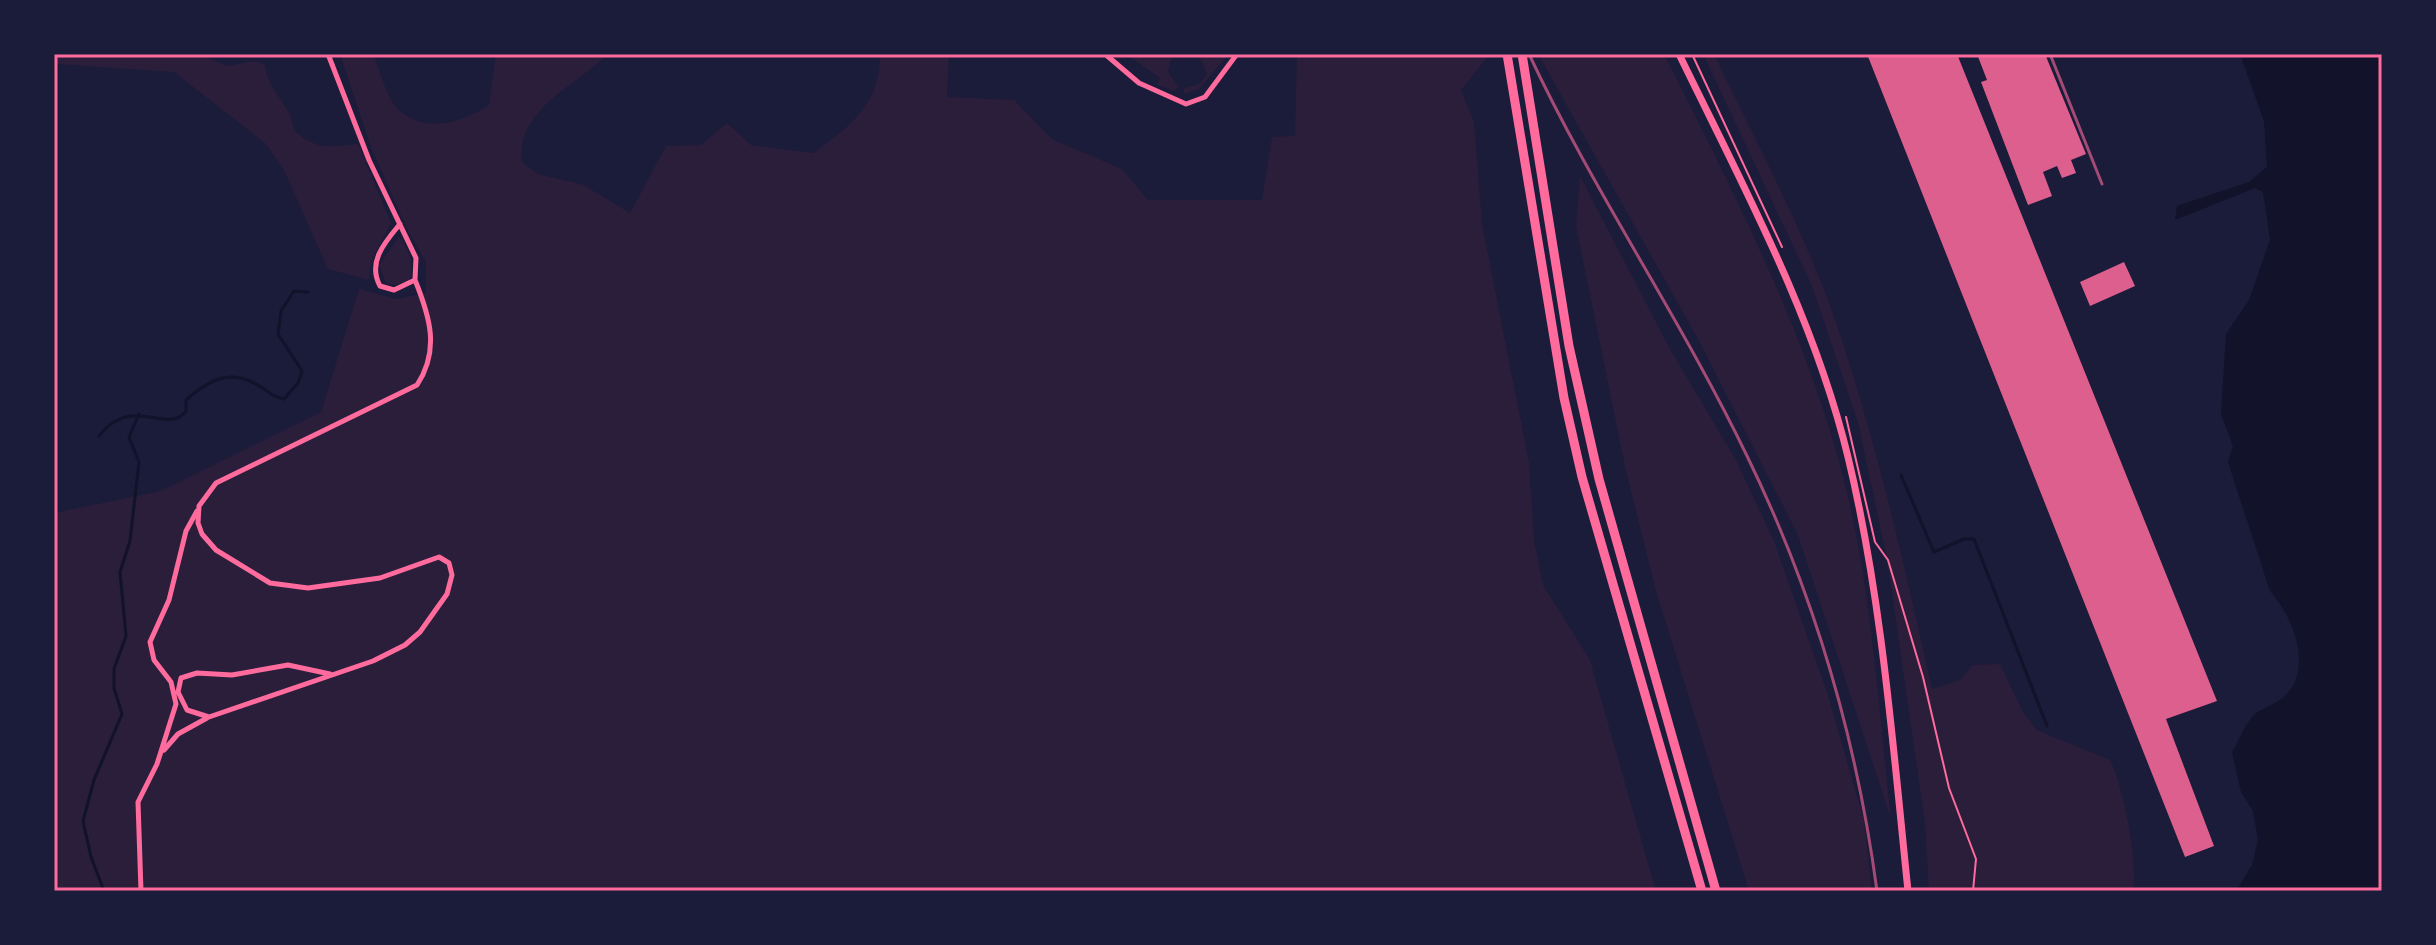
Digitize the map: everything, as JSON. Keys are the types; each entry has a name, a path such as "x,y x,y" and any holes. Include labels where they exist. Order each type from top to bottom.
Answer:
{"highway":[{"path":"1507,54 1544,295 1576,451 1702,891"},
{"path":"1522,54 1569,346 1595,465 1716,891"}],"main road":[{"path":"1679,54 1785,279 1847,455 1867,548 1908,891"}],"street":[{"path":"141,891 138,802 161,754 175,713 175,694 164,670 154,660 150,642 169,600 186,531 199,506 216,483 417,385 430,359 430,324 415,280 416,258 369,160 328,54"},
{"path":"1105,54 1139,83 1186,104 1205,97 1237,54"},
{"path":"400,224 381,249 374,270 376,278 380,286 394,290 415,280"},
{"path":"161,754 178,734 209,717 393,653 420,632 447,594 452,575 444,558 432,558 380,578 308,588 270,583 206,541 198,523 199,506"},
{"path":"209,717 187,710 178,692 181,678 197,673 232,675 288,665 330,674"}],"shaded area":[{"path":"54,54 199,54 227,66 254,61 265,65 294,130 323,146 358,144 391,223 371,262 369,280 328,269 284,170 265,143 174,72 54,64"},
{"path":"340,54 373,54 395,106 411,118 433,124 457,120 489,105 496,54 608,54 538,113 523,143 522,162 538,174 584,185 630,213 666,146 701,145 727,123 751,145 813,153 861,112 875,86 880,54 949,54 947,97 1014,100 1052,139 1122,169 1148,200 1262,200 1272,137 1295,136 1297,54 1484,54 1486,59 1461,90 1474,122 1482,224 1529,462 1534,540 1543,585 1590,660 1656,891 54,891 54,513 161,491 321,412 359,289 397,299 426,293 426,262 407,229 371,147"},
{"path":"1126,54 1177,54 1171,59 1168,72 1178,87 1176,91 1157,85 1160,78"},
{"path":"1198,54 1229,54 1199,89 1184,94 1184,88 1200,84 1207,74"},
{"path":"1538,54 1664,54 1760,250 1821,402 1849,499 1872,635 1891,819 1798,535 1698,339"},
{"path":"1703,54 1714,54 1797,225 1839,331 1878,464 1932,689 1960,680 1973,665 2000,664 2024,714 2037,730 2110,760 2129,825 2133,891 1929,891 1925,823 1887,559 1858,423 1812,286"},
{"path":"2240,54 2382,54 2382,891 2236,891 2252,865 2258,840 2253,811 2241,792 2232,752 2251,718 2287,694 2295,682 2299,655 2292,626 2270,591 2228,462 2233,446 2221,414 2226,334 2249,300 2270,240 2263,192 2255,188 2175,220 2177,206 2249,182 2267,167 2264,121"},
{"path":"1580,176 1670,349 1736,460 1774,541 1828,695 1864,821 1872,891 1749,891 1656,591 1626,471 1576,226"},
{"path":"399,237 408,251 412,269 409,280 395,285 386,283 379,265"}],"building":[{"path":"1867,54 1957,54 2217,701 2166,719 2214,846 2185,857"},
{"path":"1977,54 2045,54 2086,154 2071,160 2076,173 2062,178 2057,166 2043,172 2052,196 2028,205 1981,82 1987,80"},
{"path":"2124,262 2135,286 2090,306 2080,282"}],"waterway":[{"path":"99,436 124,417 178,417 186,411 186,400 221,378 250,381 284,399 298,383 302,371 278,334 281,311 294,291 308,292"},
{"path":"104,891 91,857 83,821 94,780 122,714 114,688 114,669 126,636 120,572 130,541 139,462 129,437 139,414"},
{"path":"1901,475 1934,552 1964,539 1974,539 2047,726"}],"railway":[{"path":"1529,54 1581,156 1695,356 1772,510 1813,615 1830,669 1858,779 1877,891"},
{"path":"2050,54 2102,184"}]}
